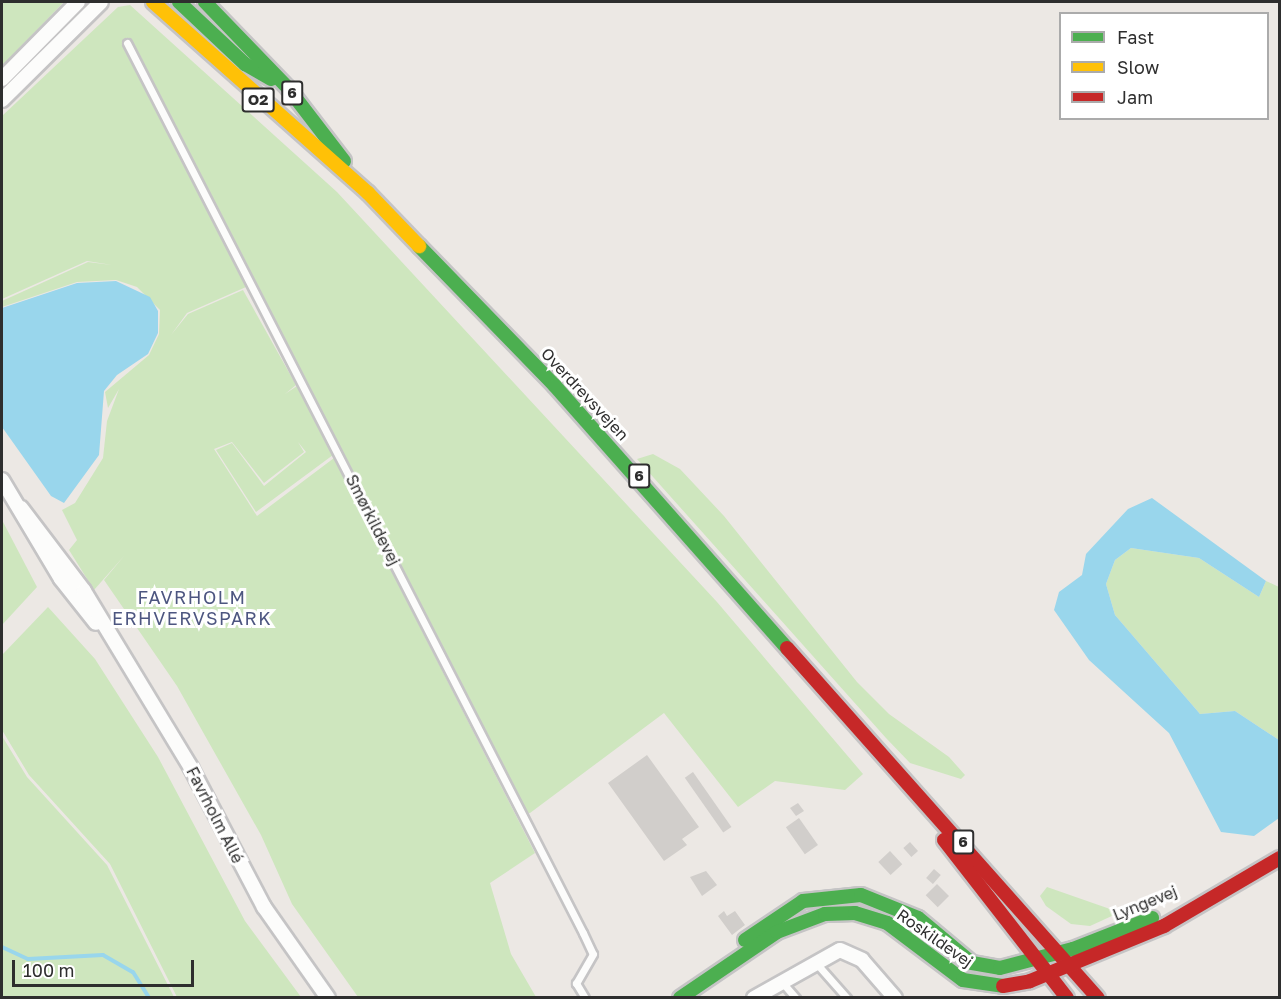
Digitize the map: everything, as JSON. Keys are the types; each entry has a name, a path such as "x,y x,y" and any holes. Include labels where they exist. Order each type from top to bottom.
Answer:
{"main road":[{"name":"Overdrevsvejen","path":"153,2 368,193 668,507 865,733 1061,970"},
{"path":"179,2 247,66 288,88"},
{"name":"Overdrevsvejen","path":"205,2 288,88 368,193"},
{"name":"Overdrevsvejen","path":"865,733 942,837 1049,956"},
{"name":"Lyngevej","path":"1061,970 1164,926 1280,858"},
{"name":"Lyngevej","path":"1049,956 1262,869"},
{"name":"Roskildevej","path":"683,996 777,914 803,902 861,895 895,906 918,918 957,955 982,967 1049,956"},
{"name":"Roskildevej","path":"683,996 800,920 855,913 887,923 963,980 1006,986 1061,970"},
{"path":"1049,956 1084,998"},
{"path":"1061,970 1067,998"},
{"path":"1061,970 1098,998"}],"street":[{"path":"2,79 78,2"},
{"path":"2,100 101,2"},
{"name":"Favrholm Allé","path":"2,480 21,508 56,548 104,630 191,768 264,907 328,998"},
{"path":"754,998 815,961 840,950 851,952 895,998"}],"lane":[{"name":"Smørkildevej","path":"127,43 584,933 593,954 576,983 585,998"},
{"path":"887,923 895,906"},
{"path":"815,961 847,998"},
{"path":"781,981 796,998"}],"green space":[{"path":"2,2 64,2 2,66"},
{"path":"130,5 337,192 717,602 863,774 845,790 775,781 738,807 664,713 530,813 518,815 337,457 246,287 187,313 171,335 188,314 243,290 296,385 285,394 297,386 333,455 256,512 216,450 232,443 264,486 306,452 298,442 304,452 264,483 232,442 214,449 257,516 334,458 535,853 490,883 511,954 536,997 358,997 292,904 261,835 177,686 104,580 124,556 94,590 69,550 77,540 62,510 75,503 103,458 107,421 119,389 108,408 105,392 149,355 159,334 160,310 137,287 116,280 77,282 2,307 2,301 88,262 112,265 87,261 2,299 2,116 118,7"},
{"path":"653,454 680,469 724,516 857,682 889,714 949,757 965,775 961,779 910,763 886,738 637,459"},
{"path":"2,520 37,587 2,625"},
{"path":"1131,548 1199,558 1259,597 1266,581 1279,587 1279,740 1235,711 1200,714 1115,615 1106,584 1115,560"},
{"path":"48,607 95,659 158,757 245,921 301,997 177,997 110,864 29,775 2,730 2,655"},
{"path":"2,736 27,777 107,865 174,997 2,997"},
{"path":"1047,887 1110,909 1114,915 1090,926 1071,924 1046,906 1040,896"}],"water":[{"path":"116,281 150,297 158,311 158,333 148,354 117,375 104,391 99,455 64,503 51,496 2,427 2,308 77,283"},
{"path":"1152,498 1266,581 1259,597 1199,558 1131,548 1115,560 1106,584 1115,615 1200,714 1235,711 1279,740 1279,818 1254,836 1221,832 1169,733 1089,660 1054,610 1059,592 1082,575 1086,554 1128,509"}],"building":[{"path":"647,755 699,827 682,839 687,845 664,861 608,783"},
{"path":"693,772 731,827 723,833 685,778"},
{"path":"798,803 804,811 796,816 790,808"},
{"path":"799,818 818,845 805,854 786,827"},
{"path":"910,842 918,851 911,857 903,848"},
{"path":"890,851 902,864 891,875 878,862"},
{"path":"934,869 941,875 933,884 926,878"},
{"path":"706,871 717,885 702,896 690,877"},
{"path":"937,884 949,896 938,907 926,895"},
{"path":"724,911 727,916 735,911 745,925 732,935 718,916"}],"waterway":[{"path":"2,947 28,959 103,955 133,972 149,998"}],"traffic: fast":[{"path":"179,2 245,64 271,79"},
{"path":"205,2 288,88 344,161"},
{"path":"419,246 555,386 787,648"},
{"path":"745,940 803,901 861,895 918,918 972,963 1000,968 1073,949 1152,918"},
{"path":"680,998 777,932 825,914 855,913 887,923 963,980 1003,986"}],"traffic: slow":[{"path":"153,2 368,193 419,246"}],"traffic: jam":[{"path":"787,648 1098,998"},
{"path":"944,840 1067,998"},
{"path":"1003,986 1030,981 1164,926 1280,858"}],"district":[{"name":"FAVRHOLM ERHVERVSPARK","path":"192,608"}]}
